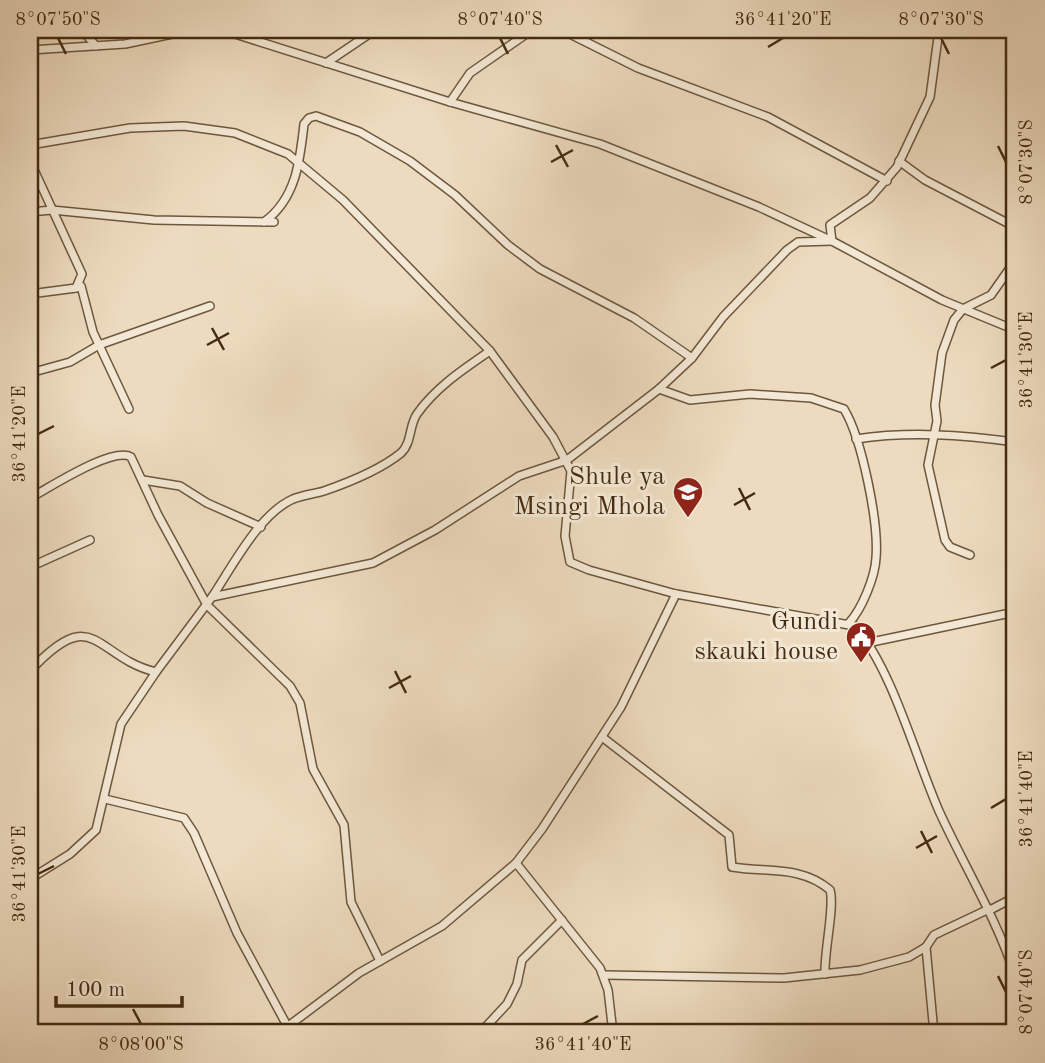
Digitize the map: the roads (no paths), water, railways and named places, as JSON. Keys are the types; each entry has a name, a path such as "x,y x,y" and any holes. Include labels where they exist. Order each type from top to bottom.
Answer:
{"street":[{"path":"82,30 96,46"},
{"path":"30,50 125,44 192,30 223,31 450,102 600,144 759,207 832,241 963,309 1015,330"},
{"path":"326,63 375,30"},
{"path":"450,102 470,73 533,30"},
{"path":"562,30 638,68 768,117 887,181"},
{"path":"832,241 830,225 859,206 887,181 899,161 930,97 939,30"},
{"path":"1010,30 1015,32"},
{"path":"264,222 280,210 299,164 304,124 309,118 316,116 360,132 410,160 540,269 634,318 692,358"},
{"path":"30,145 130,128 184,127 235,133 280,149 342,200 490,351 567,460 572,479 565,536 570,562 589,570 676,594 849,623 867,643 884,675 940,812 989,910 1015,975"},
{"path":"30,161 82,274 76,288"},
{"path":"899,161 925,180 1015,228"},
{"path":"30,212 52,210 154,220 274,222"},
{"path":"212,597 373,563 435,530 519,476 567,460 659,389 692,358 723,317 787,250 799,242 832,241"},
{"path":"970,555 950,547 943,535 928,465 936,434 936,393 942,353 954,320 963,309 991,295 1015,261"},
{"path":"30,294 81,286 99,345 129,408"},
{"path":"30,373 70,362 99,345 210,306"},
{"path":"30,879 70,855 96,830 121,724 261,527 293,499 327,490 367,473 401,452 415,417 422,408 449,380 490,351"},
{"path":"659,389 690,400 750,394 825,400 844,409 856,439 871,501 876,561 858,613 849,623"},
{"path":"856,439 890,434 936,434 1015,442"},
{"path":"30,498 118,454 131,457 207,605 281,677 298,699 310,759 344,825 351,902 380,961"},
{"path":"143,480 180,486 208,503 261,527"},
{"path":"30,567 90,540"},
{"path":"279,1033 289,1030 344,984 442,926 516,863 602,737 642,668 676,594"},
{"path":"867,643 1015,612"},
{"path":"30,671 61,643 82,636 156,672"},
{"path":"602,737 729,835 732,867 797,872 830,890 832,899 824,945 825,974"},
{"path":"105,799 184,818 194,833 237,933 289,1030"},
{"path":"516,863 604,975 613,1033"},
{"path":"604,975 784,978 890,963 926,947 934,934 1015,897"},
{"path":"480,1033 506,1004 517,984 522,960 562,920"},
{"path":"926,947 934,1033"}],"place":[{"name":"Shule ya Msingi Mhola","path":"688,519"},
{"name":"Gundi skauki house","path":"861,664"}]}
